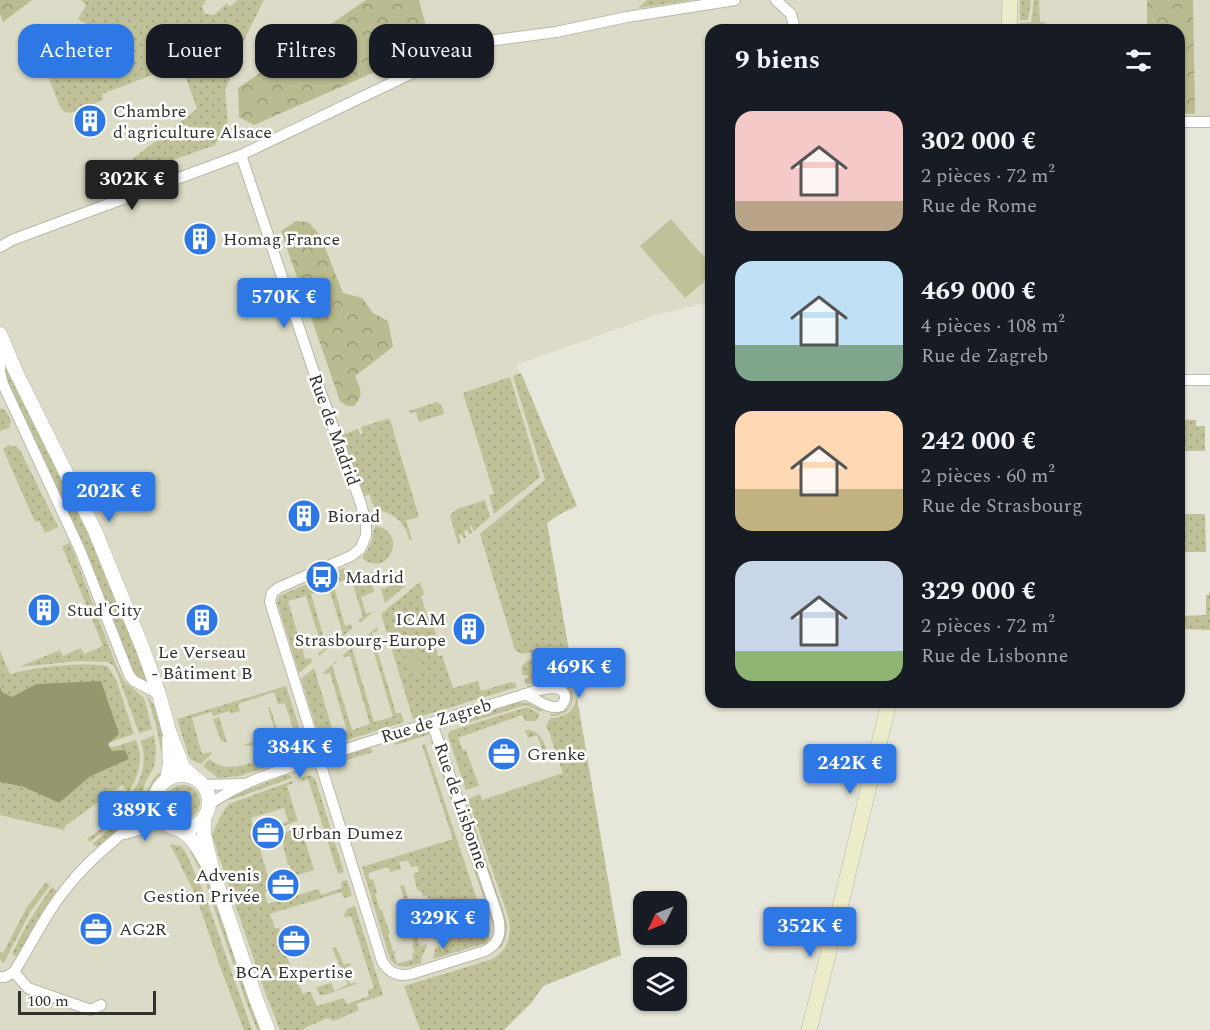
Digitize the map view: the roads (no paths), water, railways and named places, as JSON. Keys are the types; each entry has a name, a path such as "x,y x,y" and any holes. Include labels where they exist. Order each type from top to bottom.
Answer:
{"main road":[{"path":"1009,24 1010,0"},
{"path":"809,1030 888,708"}],"street":[{"path":"0,247 12,240 241,155 426,66 444,52 458,45 556,32 627,17 735,0"},
{"path":"776,0 791,14 794,24"},
{"path":"1185,122 1210,122"},
{"name":"Rue de Madrid","path":"241,155 365,520 366,535 360,549 345,559 278,588 272,593 270,599 318,758"},
{"path":"0,242 12,240"},
{"path":"0,334 15,370 95,531 121,592 183,767 207,791 210,804 202,821 186,829 178,829"},
{"path":"1,349 15,370"},
{"path":"1,349 0,372 3,384 80,550 129,675 134,681 159,694"},
{"path":"1185,381 1210,380"},
{"name":"Rue de Zagreb","path":"210,804 246,784 318,758 524,694"},
{"name":"Rue de Lisbonne","path":"318,758 382,961 388,970 399,975 429,969 491,948 498,940 500,931 497,914 432,723"},
{"path":"167,779 170,764 169,731"},
{"path":"199,781 180,774 167,779 156,794 156,810 164,822 187,834 213,872"},
{"name":"Rue de Zagreb","path":"199,781 246,784"},
{"path":"0,977 14,972 52,905 75,877 155,803"},
{"path":"204,818 204,836 213,872 268,1030"},
{"path":"119,836 164,822"},
{"path":"14,972 28,988 91,1010 101,1005"}],"place":[{"name":"Chambre d'agriculture Alsace","path":"90,121"},
{"name":"Homag France","path":"200,239"},
{"name":"Biorad","path":"304,516"},
{"name":"Madrid","path":"322,577"},
{"name":"Stud'City","path":"44,610"},
{"name":"Le Verseau - Bâtiment B","path":"202,620"},
{"name":"ICAM Strasbourg-Europe","path":"469,629"},
{"name":"Grenke","path":"504,754"},
{"name":"Urban Dumez","path":"268,833"},
{"name":"Advenis Gestion Privée","path":"283,885"},
{"name":"AG2R","path":"96,929"},
{"name":"BCA Expertise","path":"294,941"}]}
